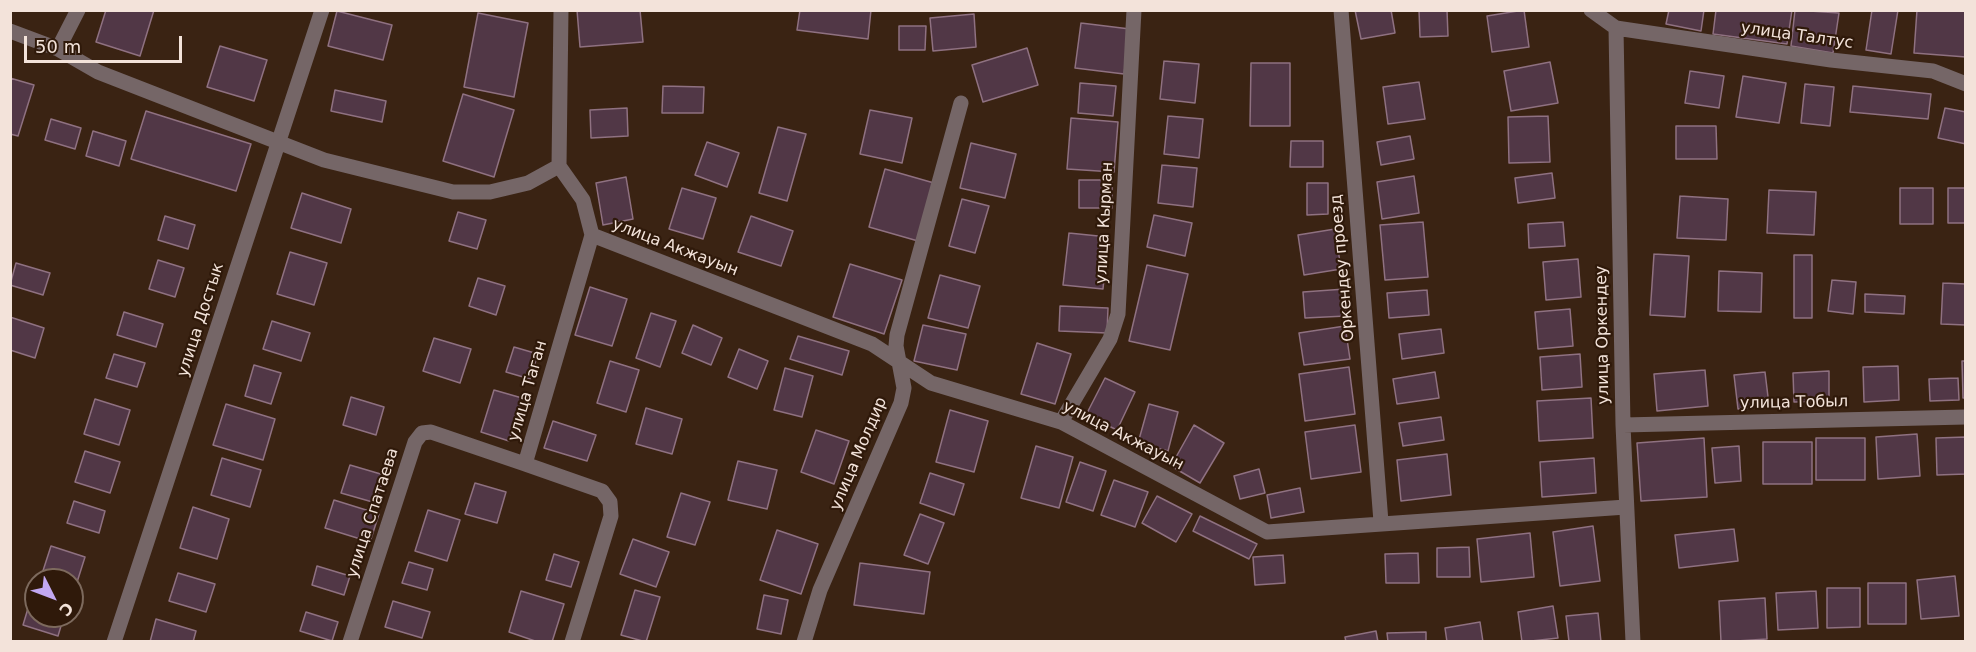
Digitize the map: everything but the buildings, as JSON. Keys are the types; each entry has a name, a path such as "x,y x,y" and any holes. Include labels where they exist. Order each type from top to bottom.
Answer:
{"street":[{"path":"58,49 78,10"},
{"name":"улица Достык","path":"114,642 322,10"},
{"path":"561,10 559,166 583,200 592,235"},
{"name":"улица Кырман","path":"1061,422 1110,339 1118,314 1134,10"},
{"name":"Оркендеу проезд","path":"1341,10 1381,522"},
{"name":"улица Талтус","path":"1591,10 1616,28 1831,60 1933,72 1965,84"},
{"name":"улица Оркендеу","path":"1616,28 1623,425 1633,642"},
{"path":"10,32 58,49 98,72 324,160 453,192 490,192 528,183 559,166"},
{"name":"улица Молдир","path":"804,642 820,590 902,403 904,388 899,364 897,335 961,103"},
{"name":"улица Акжауын","path":"592,235 872,344 931,383 1061,422 1267,532 1381,522 1626,507"},
{"name":"улица Таган","path":"572,642 611,516 610,502 602,491 525,464 592,235"},
{"name":"улица Тобыл","path":"1623,425 1965,417"},
{"name":"улица Спатаева","path":"350,642 415,442 422,433 431,432 525,464"}]}
